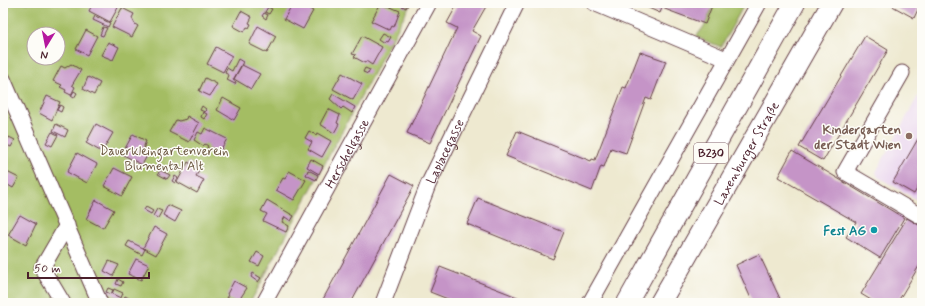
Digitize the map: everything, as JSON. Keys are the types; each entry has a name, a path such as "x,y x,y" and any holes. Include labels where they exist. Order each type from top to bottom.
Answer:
{"main road":[{"name":"B230","path":"627,303 795,3"},
{"name":"Laxenburger Straße","path":"660,303 832,3"}],"street":[{"name":"Herschelgasse","path":"264,303 429,3"},
{"name":"Laplacegasse","path":"383,303 428,185 517,3"},
{"path":"594,3 726,59"},
{"path":"590,303 726,59 759,3"},
{"path":"902,73 845,172 922,217"},
{"path":"3,79 100,303"},
{"path":"63,303 42,268 67,225"}],"shaded area":[{"name":"Kindergarten der Stadt Wien","path":"922,89 922,203 878,177 876,172"}],"green space":[{"name":"Dauerkleingartenverein Blumental Alt","path":"3,3 411,3 250,303 3,303"},
{"path":"714,3 745,3 721,47 696,37 705,25"}],"building":[{"path":"93,3 120,4 110,22 89,11"},
{"path":"293,3 299,3 313,11 303,29 284,19"},
{"path":"381,3 400,11 394,27 392,26 390,30 371,21"},
{"path":"403,3 409,3 406,8 402,6"},
{"path":"458,3 488,3 472,31 481,36 430,143 407,133 457,28 447,23"},
{"path":"637,3 713,3 705,24 662,8 660,13"},
{"path":"887,3 921,3 914,18"},
{"path":"268,7 272,9 269,14 265,12"},
{"path":"122,8 134,14 132,18 138,26 132,37 112,27"},
{"path":"241,11 252,17 249,23 251,24 249,28 247,27 244,32 233,26"},
{"path":"264,13 268,15 266,19 262,16"},
{"path":"95,16 110,23 108,27 93,20"},
{"path":"258,26 276,36 267,53 249,44"},
{"path":"103,27 107,28 103,36 100,35"},
{"path":"86,30 97,36 87,55 76,49"},
{"path":"383,33 391,37 388,42 386,41 385,43 379,39"},
{"path":"362,36 382,47 372,65 366,61 365,63 354,57 356,55 352,54"},
{"path":"865,36 888,50 823,161 799,147"},
{"path":"108,42 119,47 113,60 101,55"},
{"path":"216,47 232,56 223,72 207,64"},
{"path":"640,52 666,61 651,100 646,98 626,153 611,148 604,167 601,166 592,191 506,156 517,131 591,161 592,159 595,160 623,87 626,88"},
{"path":"238,59 243,62 233,80 236,82 235,84 227,80 229,75 225,73 227,68 232,71"},
{"path":"71,64 81,70 72,85 75,87 71,95 60,87 62,85 53,81 61,66 65,68"},
{"path":"242,65 260,74 251,89 234,79"},
{"path":"365,68 370,70 368,74 363,72"},
{"path":"342,73 362,84 353,100 333,89"},
{"path":"88,77 100,83 94,95 83,89"},
{"path":"205,78 217,84 210,96 199,91"},
{"path":"74,91 77,93 74,98 71,96"},
{"path":"333,94 355,107 352,113 343,107 341,109 330,99"},
{"path":"47,96 60,102 52,120 39,113"},
{"path":"223,98 241,108 234,120 217,110"},
{"path":"60,105 63,107 61,112 57,110"},
{"path":"202,106 206,109 205,112 200,110"},
{"path":"328,109 340,115 337,123 339,124 334,133 320,124"},
{"path":"203,112 207,114 204,119 201,117"},
{"path":"187,116 199,123 189,142 169,132 176,120 179,121 186,119"},
{"path":"56,124 68,130 65,137 53,131"},
{"path":"96,124 113,133 102,152 86,143"},
{"path":"205,128 227,139 218,154 207,148 208,146 205,144 203,146 194,140 198,132 202,134"},
{"path":"309,131 316,135 317,133 331,141 322,157 308,149 312,142 305,138"},
{"path":"52,132 58,135 52,146 46,143"},
{"path":"922,132 922,180 914,194 893,182"},
{"path":"133,134 146,141 144,146 149,152 142,165 122,154"},
{"path":"9,137 15,140 11,147 5,144"},
{"path":"792,151 904,218 880,258 846,237 856,222 778,177"},
{"path":"77,153 97,164 87,183 67,172"},
{"path":"311,159 323,166 319,174 307,167"},
{"path":"188,162 200,169 196,176 204,180 197,193 177,182"},
{"path":"114,168 132,177 122,196 104,186"},
{"path":"160,170 170,175 167,179 158,174"},
{"path":"308,170 318,175 316,180 306,175"},
{"path":"289,171 306,180 294,200 276,190 283,178 285,179"},
{"path":"7,172 19,178 13,188 3,182"},
{"path":"391,174 414,186 351,303 321,303"},
{"path":"175,176 178,178 175,183 172,181"},
{"path":"478,198 564,232 553,259 467,224"},
{"path":"96,200 114,210 103,228 86,219"},
{"path":"267,200 294,216 291,221 285,217 282,222 289,226 286,232 263,221 267,214 261,211"},
{"path":"168,205 181,211 175,222 163,215"},
{"path":"146,207 153,211 151,214 144,210"},
{"path":"157,209 162,211 158,218 153,216"},
{"path":"20,215 36,224 26,245 8,235"},
{"path":"907,218 922,227 922,261 897,303 876,303 861,294"},
{"path":"154,227 167,234 156,255 143,248"},
{"path":"129,241 145,249 142,255 126,246"},
{"path":"257,252 264,256 259,266 251,262"},
{"path":"759,254 782,303 753,303 736,265"},
{"path":"136,259 149,265 141,280 128,274"},
{"path":"109,261 119,265 113,276 104,271"},
{"path":"440,267 525,300 524,303 458,303 430,292"},
{"path":"253,273 261,278 258,282 251,277"},
{"path":"118,279 123,282 121,286 116,284"},
{"path":"234,281 247,288 237,303 227,298 229,295 227,294"},
{"path":"108,288 113,290 111,294 106,292"},
{"path":"114,289 123,293 121,298 112,294"},
{"path":"125,296 138,303 122,303"}],"place":[{"name":"Kindergarten der Stadt Wien","path":"909,136"},
{"name":"Fest AG","path":"874,230"}]}
